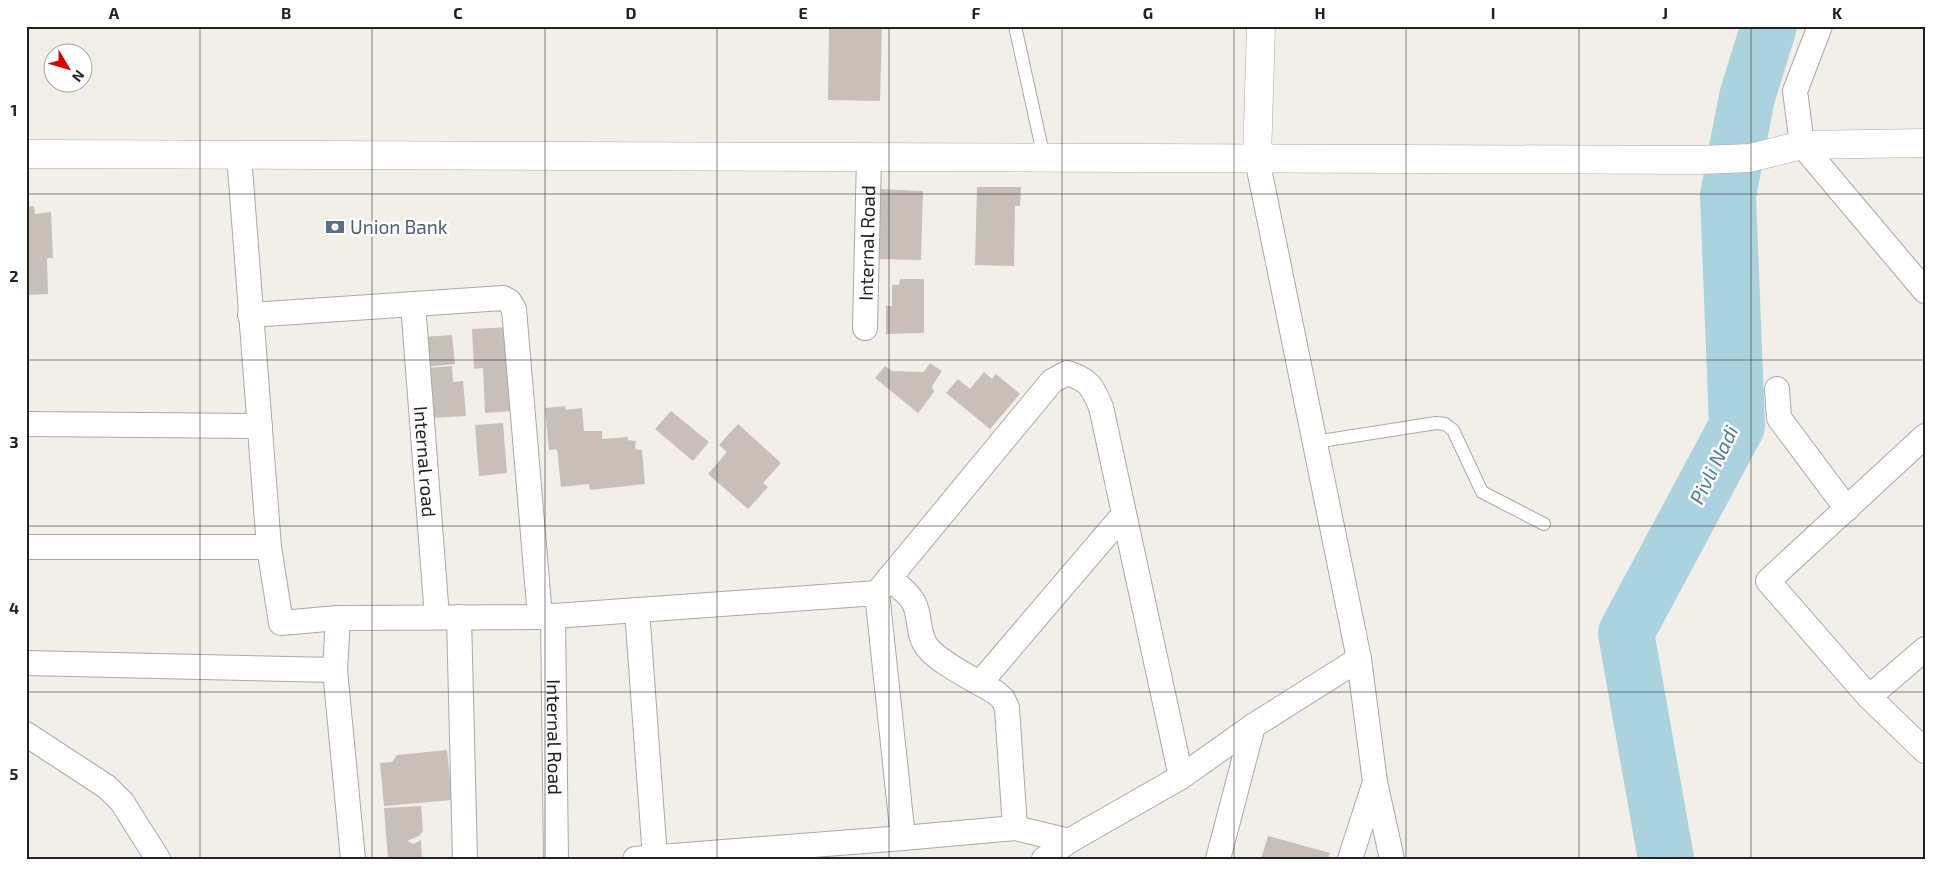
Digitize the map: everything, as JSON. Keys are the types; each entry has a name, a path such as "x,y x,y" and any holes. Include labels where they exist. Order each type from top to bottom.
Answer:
{"street":[{"path":"1261,26 1257,159 1360,659 1376,782 1392,859"},
{"path":"1820,26 1795,90 1802,145 1925,291"},
{"path":"26,154 1700,160 1750,158 1802,145 1925,143"},
{"path":"239,155 269,547 281,623 338,618 547,616 637,610 883,586 914,602 919,616 920,633 926,646 936,656 1003,699 1007,708 1016,828"},
{"name":"Internal Road","path":"865,328 869,158"},
{"name":"Internal Road","path":"250,315 503,298 510,301 514,309 547,616 556,859"},
{"name":"Internal road","path":"413,304 448,617"},
{"path":"902,838 883,586 1052,381 1068,373 1083,378 1093,389 1101,407 1181,778"},
{"path":"1777,389 1779,418 1847,508"},
{"path":"26,424 260,426"},
{"path":"1925,436 1768,581 1869,697 1925,751"},
{"path":"980,683 1124,514"},
{"path":"26,547 269,547"},
{"path":"637,610 645,858 1016,828 1069,841"},
{"path":"448,617 464,859"},
{"path":"338,618 335,670 353,859"},
{"path":"1869,697 1925,649"},
{"path":"1044,859 1069,841 1181,778 1253,726 1360,659"},
{"path":"26,663 335,670"},
{"path":"1216,857 1253,726"},
{"path":"26,734 107,786 122,802 158,859"},
{"path":"1350,859 1376,782"}],"lane":[{"path":"1015,26 1044,158"},
{"path":"1315,442 1436,423 1445,424 1453,430 1482,492 1544,524"}],"building":[{"path":"829,26 882,26 880,101 828,100"},
{"path":"977,187 1021,187 1020,206 1015,206 1014,266 975,265"},
{"path":"880,189 923,191 921,260 878,259"},
{"path":"34,206 35,214 51,212 53,258 47,258 48,294 26,295 26,207"},
{"path":"900,279 924,279 924,333 886,334 886,306 892,306 892,285 899,285"},
{"path":"511,327 515,411 485,413 483,368 474,369 472,329"},
{"path":"452,335 455,364 425,367 422,337"},
{"path":"930,363 942,371 932,386 934,392 918,413 875,378 885,366 892,371 924,372"},
{"path":"452,366 453,382 463,381 466,416 430,418 427,368"},
{"path":"984,372 992,379 996,374 1020,394 990,429 946,393 958,379 970,389"},
{"path":"565,406 566,410 582,408 584,431 602,431 602,439 628,437 628,440 636,441 635,449 642,450 645,484 590,490 589,484 561,487 557,449 549,450 545,408"},
{"path":"671,411 709,442 693,461 655,429"},
{"path":"503,423 507,473 479,476 475,425"},
{"path":"738,424 781,463 763,483 768,487 748,509 708,474 727,452 719,445"},
{"path":"447,750 452,800 384,806 380,763 392,762 397,755"},
{"path":"421,806 423,831 419,836 407,841 414,844 421,840 422,859 388,859 384,808"},
{"path":"1268,836 1330,853 1328,859 1261,859"}],"waterway":[{"name":"Pivli Nadi","path":"1666,859 1626,633 1737,426 1728,195 1747,97 1769,26"}],"place":[{"name":"Union Bank","path":"335,227"}]}
